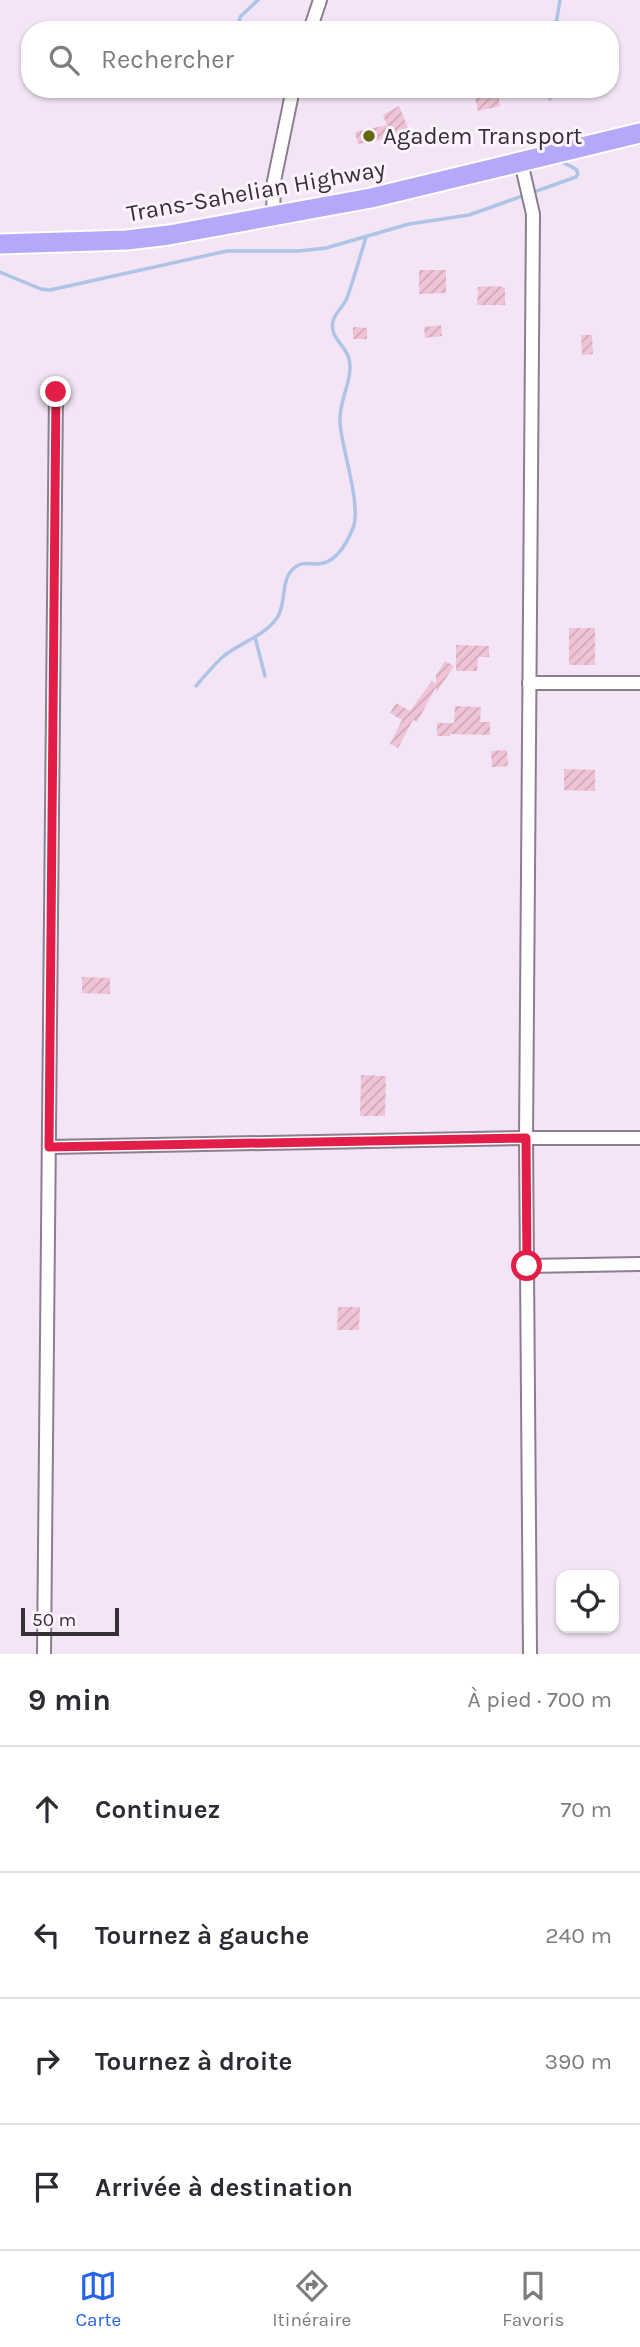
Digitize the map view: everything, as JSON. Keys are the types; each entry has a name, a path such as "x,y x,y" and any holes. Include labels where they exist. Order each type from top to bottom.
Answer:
{"highway":[{"name":"Trans-Sahelian Highway","path":"0,244 127,240 169,235 371,198 640,133"}],"street":[{"path":"313,21 320,0"},
{"path":"273,216 274,181 291,98"},
{"path":"521,162 533,214 526,1138 530,1654"},
{"path":"44,1654 56,392"},
{"path":"529,683 640,683"},
{"path":"49,1147 640,1138"},
{"path":"527,1266 640,1264"}],"building":[{"path":"475,98 499,98 500,106 478,111"},
{"path":"399,106 408,128 393,137 358,144 355,132 387,125 383,115"},
{"path":"419,270 446,270 446,293 419,294"},
{"path":"478,287 505,288 505,305 477,305"},
{"path":"441,325 442,336 425,338 424,327"},
{"path":"353,327 367,328 367,339 353,339"},
{"path":"581,335 592,335 593,354 582,355"},
{"path":"569,628 595,628 595,665 569,665"},
{"path":"456,645 489,646 489,657 478,657 477,671 456,671"},
{"path":"445,661 454,666 436,693 436,687 417,722 413,720 398,748 390,744 402,720 390,713 396,703 410,711 432,681 436,684 436,675"},
{"path":"455,706 481,707 480,722 490,722 490,735 437,736 437,723 454,723"},
{"path":"507,750 508,766 492,767 491,751"},
{"path":"564,769 595,770 595,791 564,790"},
{"path":"82,977 110,978 110,994 82,993"},
{"path":"361,1075 386,1076 385,1116 360,1116"},
{"path":"338,1307 360,1307 359,1330 337,1330"}],"waterway":[{"path":"239,21 240,17 258,0"},
{"path":"556,21 560,0"},
{"path":"0,272 41,289 50,290 227,251 298,251 326,248 409,224 469,215 576,177 576,169 564,163"},
{"path":"196,686 225,655 259,634 277,618 286,580 293,569 302,564 318,564 330,560 344,546 353,528 355,505 340,422 350,367 347,354 332,327 334,318 347,298 366,237"},
{"path":"255,637 265,676"}],"place":[{"name":"Agadem Transport","path":"369,136"}],"route":[{"path":"56,392 49,1147 526,1138 527,1266"}]}
